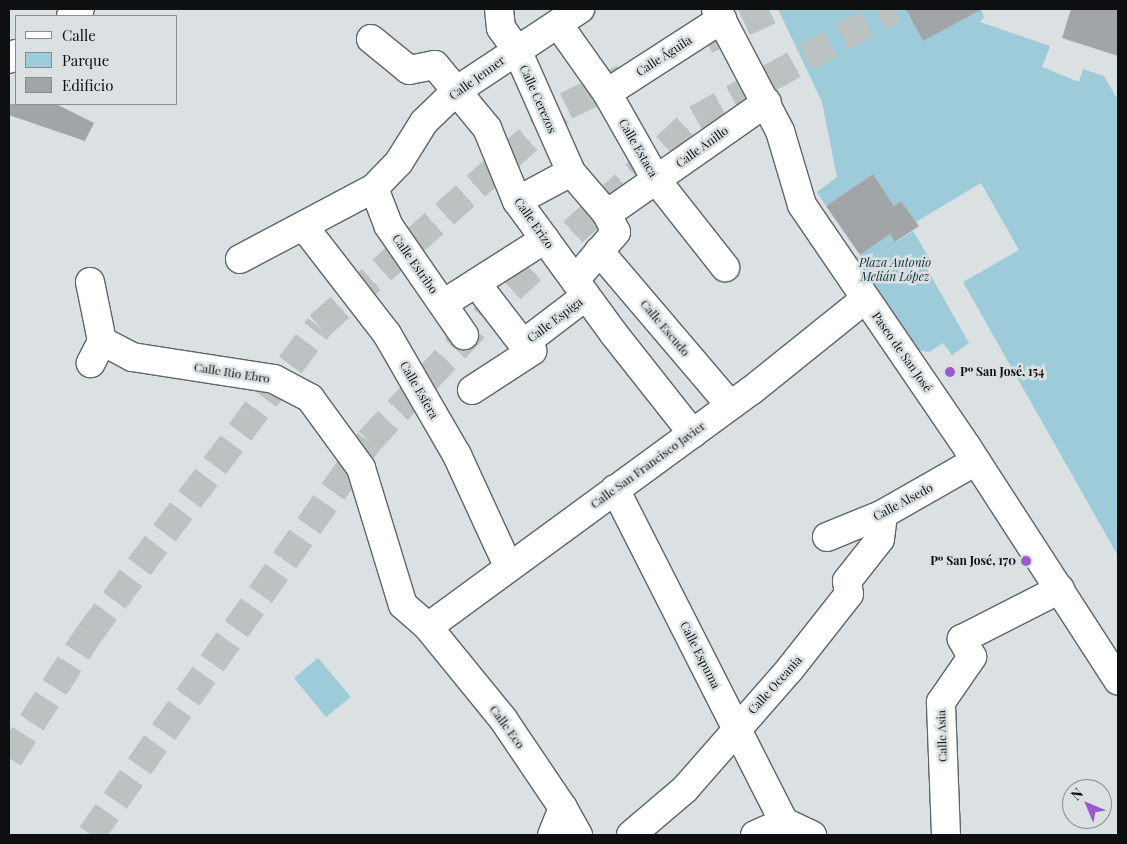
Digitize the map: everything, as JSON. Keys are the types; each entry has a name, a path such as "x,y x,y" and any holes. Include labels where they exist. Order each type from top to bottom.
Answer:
{"street":[{"name":"Calle Cerezos","path":"482,9 500,18 517,50 571,172 607,214"},
{"name":"Calle Águila","path":"607,94 719,14"},
{"name":"Paseo de San José","path":"719,14 767,102 780,131 802,205 976,461 1118,680"},
{"name":"Calle Estaca","path":"569,16 607,94 657,181 725,267"},
{"name":"Calle Jenner","path":"240,259 305,228 374,188 399,162 424,122 456,91 569,16"},
{"name":"Calle Erizo","path":"371,39 409,70 435,65 486,128 517,201 580,288 693,434"},
{"name":"Calle Anillo","path":"607,214 657,181 767,102"},
{"path":"517,201 571,172"},
{"name":"Calle Estribo","path":"374,188 388,225 464,335"},
{"path":"580,288 599,251 616,232 607,214"},
{"name":"Calle Esfera","path":"305,228 387,334 457,455 508,566"},
{"path":"443,304 545,239"},
{"name":"Calle Escudo","path":"599,251 730,405"},
{"name":"Calle Rio Ebro","path":"90,282 96,352 274,379 310,398 361,468 403,604 428,627"},
{"name":"Calle Espiga","path":"472,390 532,351 524,344 476,283"},
{"name":"Calle Espiga","path":"524,344 580,288"},
{"name":"Calle San Francisco Javier","path":"428,627 508,566 693,434 865,299"},
{"name":"Calle Alsedo","path":"827,538 883,514 976,461"},
{"name":"Calle Espuma","path":"615,489 784,822"},
{"name":"Calle Oceania","path":"630,835 685,789 737,727 790,669 849,594 847,581 880,539 883,514"},
{"name":"Calle Asia","path":"946,835 941,702 972,657 962,639 1060,589"},
{"name":"Calle Eco","path":"428,627 503,719 563,808 578,835"},
{"path":"552,835 563,808"},
{"path":"754,835 784,822 812,835"}],"green space":[{"path":"778,9 981,9 984,17 980,22 1050,46 1042,67 1079,82 1083,69 1104,76 1118,100 1118,556 963,282 1019,250 981,183 916,222 901,201 894,206 873,174 826,206 817,192 837,177 822,102"},
{"name":"Plaza Antonio Melián López","path":"913,231 931,261 926,267 969,343 952,355 943,343 929,352 917,350 856,258 890,234 896,242"},
{"path":"318,658 351,697 326,717 294,678"}],"building":[{"path":"906,9 982,9 923,41"},
{"path":"1071,9 1118,9 1118,56 1062,38"},
{"path":"9,104 58,105 94,123 85,141 9,115"},
{"path":"873,174 894,206 901,201 919,226 895,242 890,234 860,255 826,206"}],"tunnel":[{"path":"706,40 773,9"},
{"path":"91,835 369,441 511,289 696,119 894,9"},
{"path":"9,758 89,634 319,326 566,106 624,78"}],"place":[{"name":"Pº San José, 154","path":"950,372"},
{"name":"Pº San José, 170","path":"1026,561"}]}
